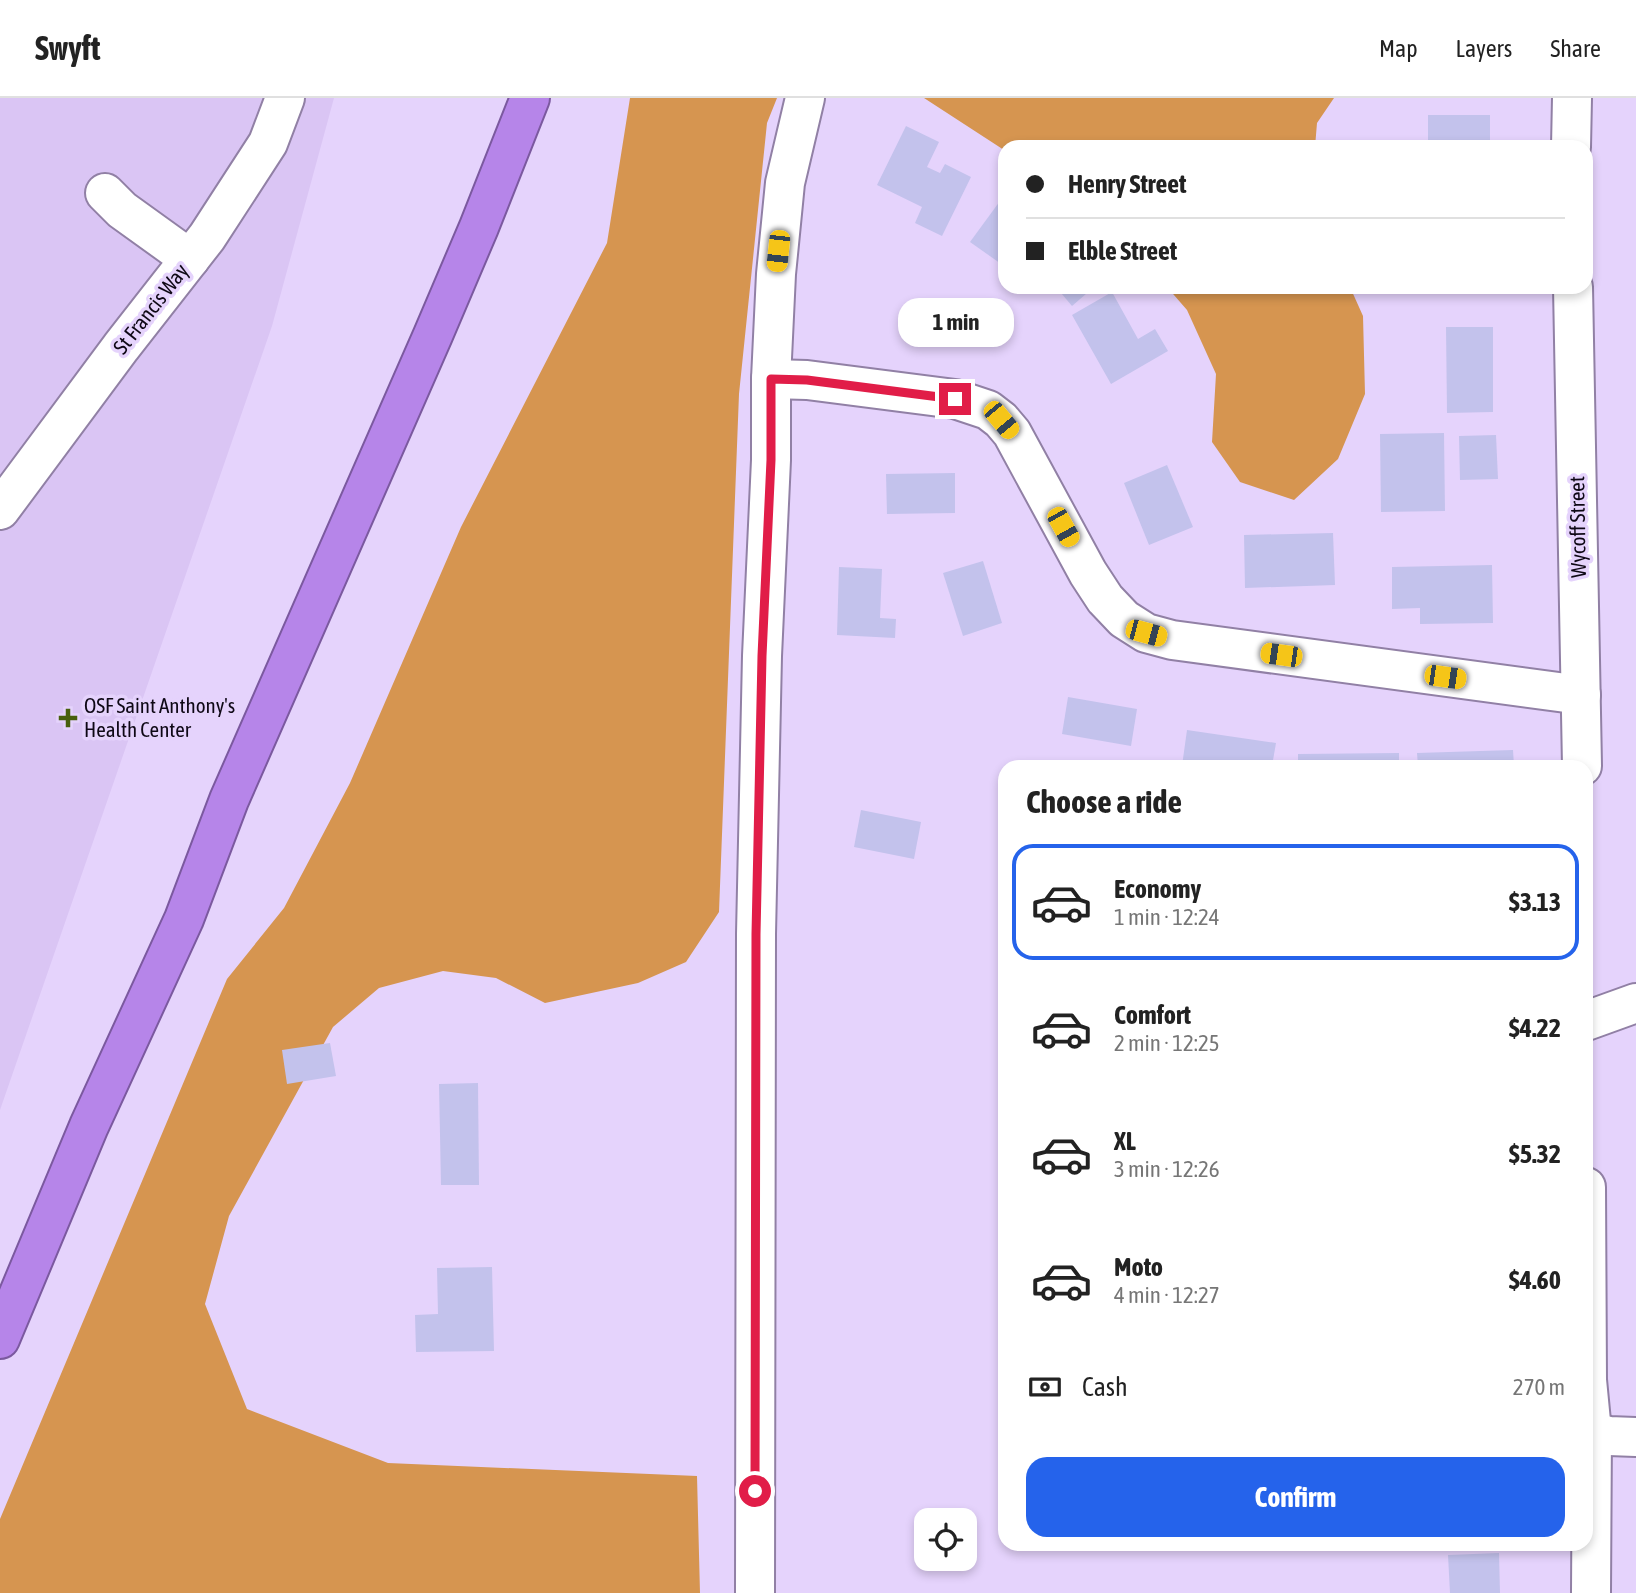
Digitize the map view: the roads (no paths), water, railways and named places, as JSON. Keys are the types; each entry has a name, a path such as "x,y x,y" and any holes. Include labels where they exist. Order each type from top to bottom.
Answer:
{"highway":[{"path":"0,1339 89,1126 184,919 229,800 458,275 530,98"}],"street":[{"name":"St Francis Way","path":"0,510 206,237 268,144 285,98"},
{"path":"755,1593 756,934 762,656 771,460 771,379 776,274 785,183 805,98"},
{"path":"1571,140 1572,98"},
{"path":"105,193 122,210 190,259"},
{"name":"Wycoff Street","path":"1573,294 1582,760"},
{"path":"771,379 807,380 955,399 988,410 1012,433 1105,600 1124,619 1146,633 1172,640 1581,695"},
{"path":"1593,1018 1636,1003"},
{"path":"1593,1432 1636,1437"},
{"path":"1591,1551 1591,1593"}],"place":[{"name":"OSF Saint Anthony's Health Center","path":"68,718"}]}
